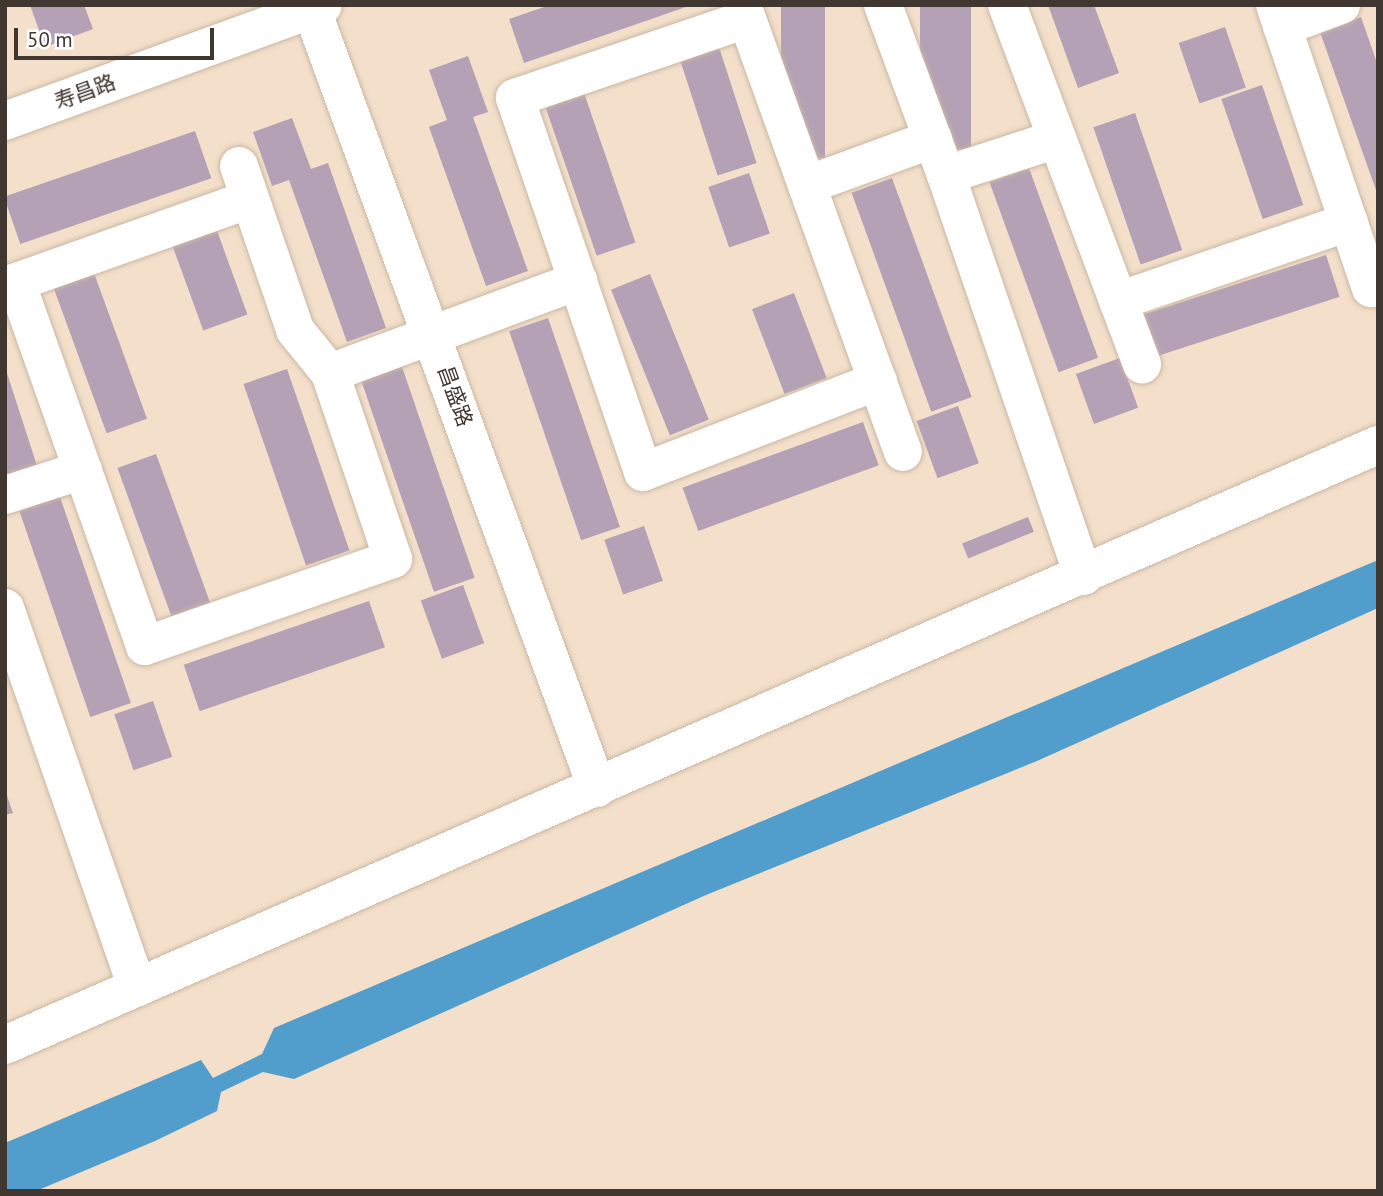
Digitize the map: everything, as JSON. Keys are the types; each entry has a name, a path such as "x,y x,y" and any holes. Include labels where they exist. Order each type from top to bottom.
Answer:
{"street":[{"name":"寿昌路","path":"5,102 272,5"},
{"path":"883,5 946,175 1083,576"},
{"path":"1007,5 1142,364"},
{"path":"1341,5 1279,16 1371,288"},
{"name":"寿昌路","path":"5,121 318,6"},
{"name":"昌盛路","path":"318,6 441,333 604,785"},
{"path":"878,381 643,471 515,98 744,12 904,452"},
{"path":"807,184 933,139"},
{"path":"946,175 1057,139"},
{"path":"245,182 295,330 331,373 393,559 145,646 16,282 245,182"},
{"path":"1118,301 1349,222"},
{"path":"331,373 578,281"},
{"path":"5,1045 1378,445"},
{"path":"5,495 83,470"},
{"path":"5,608 137,988"}],"water":[{"path":"1378,560 1378,608 1037,761 706,895 294,1079 263,1072 221,1092 217,1111 155,1141 36,1191 5,1191 5,1143 201,1060 213,1078 262,1054 274,1028"}],"building":[{"path":"30,5 84,5 93,29 45,47"},
{"path":"550,5 689,6 524,63 509,19"},
{"path":"781,5 825,5 825,158 781,158"},
{"path":"920,5 971,5 971,149 920,149"},
{"path":"1048,5 1094,5 1119,73 1078,88"},
{"path":"1361,17 1378,66 1377,193 1320,32"},
{"path":"1225,27 1246,88 1200,103 1179,43"},
{"path":"718,44 757,163 718,176 679,57"},
{"path":"468,56 488,112 473,117 528,271 486,286 429,127 447,120 429,70"},
{"path":"1262,85 1303,205 1263,219 1221,99"},
{"path":"584,93 635,242 597,256 545,106"},
{"path":"1135,113 1182,250 1141,264 1093,127"},
{"path":"292,118 311,169 328,163 386,328 347,342 289,180 272,186 253,132"},
{"path":"195,131 211,178 20,244 5,196"},
{"path":"1029,168 1098,358 1059,372 990,182"},
{"path":"749,173 770,234 729,248 708,187"},
{"path":"892,178 972,397 931,412 852,193"},
{"path":"216,228 247,314 203,331 172,244"},
{"path":"1326,255 1340,297 1156,356 1142,315"},
{"path":"94,273 147,419 107,433 54,288"},
{"path":"650,274 709,420 670,435 611,290"},
{"path":"794,293 827,378 785,394 752,309"},
{"path":"548,318 620,527 581,540 509,331"},
{"path":"1120,358 1138,408 1094,424 1076,374"},
{"path":"5,367 38,469 5,479"},
{"path":"402,367 475,578 434,592 361,381"},
{"path":"287,369 350,551 306,566 244,384"},
{"path":"958,406 979,463 938,478 917,421"},
{"path":"863,422 879,465 698,531 683,488"},
{"path":"156,454 210,602 172,616 117,468"},
{"path":"60,497 131,703 90,717 19,511"},
{"path":"1028,517 1034,532 968,558 962,544"},
{"path":"644,526 663,581 623,595 604,540"},
{"path":"463,585 484,643 442,659 421,600"},
{"path":"369,601 385,647 200,711 184,665"},
{"path":"153,701 172,757 133,770 114,714"},
{"path":"5,790 13,813 5,815"}]}
